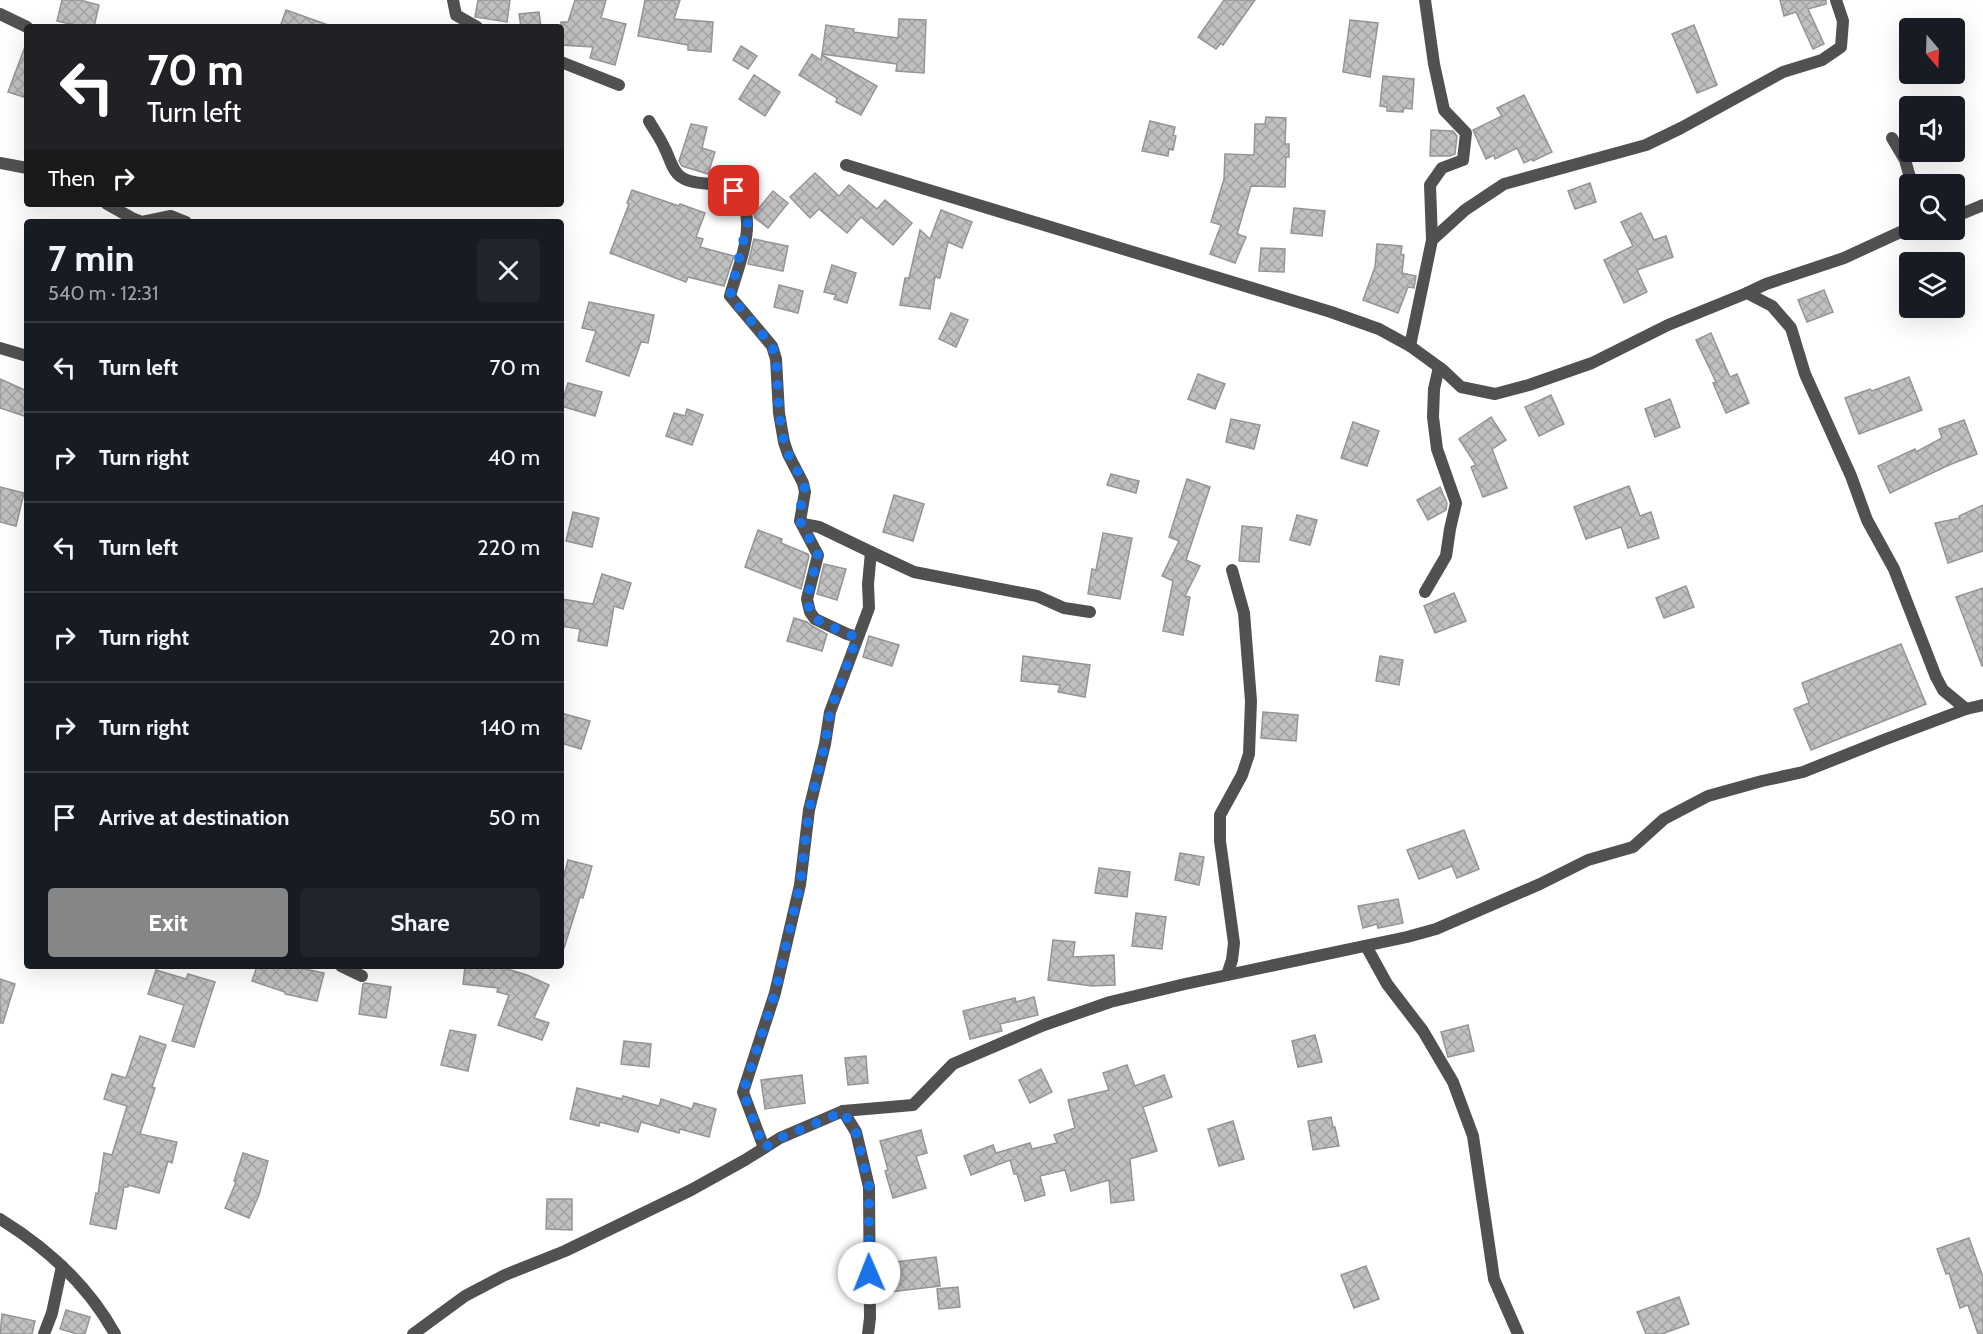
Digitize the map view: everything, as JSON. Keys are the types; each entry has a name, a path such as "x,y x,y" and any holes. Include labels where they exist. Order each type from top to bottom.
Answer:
{"street":[{"path":"453,0 456,15 472,24"},
{"path":"1410,346 1432,240 1430,185 1442,168 1462,160 1466,133 1444,111 1425,0"},
{"path":"1432,240 1466,210 1504,184 1646,145 1783,72 1822,60 1841,47 1843,21 1836,0"},
{"path":"0,14 24,26"},
{"path":"564,63 619,85"},
{"path":"649,121 680,177 694,182 719,185 734,191 743,201 748,221 730,296 772,346 776,359 779,413 784,442 804,483 805,492 800,521 818,555 807,599 810,612 815,619 857,637"},
{"path":"1892,138 1905,160 1909,174"},
{"path":"0,163 24,167"},
{"path":"846,165 1332,312 1379,329 1410,346 1461,387 1495,394 1592,363 1668,325 1766,284 1844,258 1899,232"},
{"path":"1965,212 1983,205"},
{"path":"112,207 134,219"},
{"path":"156,219 171,216 178,219"},
{"path":"1747,293 1772,306 1791,328 1805,374 1851,476 1867,520 1894,569 1935,677 1944,690 1966,710"},
{"path":"0,348 24,355"},
{"path":"1425,592 1446,556 1449,529 1456,503 1437,449 1433,417 1438,367"},
{"path":"803,525 819,527 914,572 1037,596 1064,608 1090,612"},
{"path":"764,1148 743,1092 775,993 800,885 809,810 825,744 830,712 868,609 871,552"},
{"path":"1227,975 1234,943 1220,841 1220,814 1242,775 1249,754 1251,701 1244,613 1232,570"},
{"path":"413,1334 465,1296 506,1275 566,1251 680,1195 780,1138 843,1112 913,1106 953,1065 1044,1025 1110,1002 1436,929 1588,861 1633,847 1664,819 1707,796 1803,772 1983,705"},
{"path":"1366,946 1387,984 1422,1031 1453,1082 1473,1136 1494,1279 1518,1334"},
{"path":"347,969 362,976"},
{"path":"843,1112 856,1132 869,1187 870,1318 868,1334"},
{"path":"0,1219 37,1243 62,1266 77,1281 115,1334"},
{"path":"44,1334 52,1313 62,1266"}],"building":[{"path":"62,0 80,0 99,5 95,24 70,24 57,21"},
{"path":"478,0 510,0 507,22 475,17"},
{"path":"575,0 606,0 601,18 626,24 615,65 590,58 593,47 564,45 564,24 561,22 568,22"},
{"path":"645,0 680,0 674,19 713,22 711,52 688,50 688,45 638,36"},
{"path":"1224,0 1255,0 1223,45 1221,43 1216,49 1198,37"},
{"path":"1780,0 1826,0 1826,4 1808,9 1824,44 1813,49 1796,12 1784,16"},
{"path":"286,10 325,24 281,24"},
{"path":"539,12 541,24 521,24 519,14"},
{"path":"899,19 926,20 924,73 896,71 897,64 822,54 826,25 854,29 853,32 898,38"},
{"path":"1350,20 1378,23 1370,77 1343,72"},
{"path":"1694,25 1717,85 1697,93 1672,34"},
{"path":"741,46 757,56 748,69 733,60"},
{"path":"24,49 24,97 8,92"},
{"path":"812,54 821,60 822,55 877,86 861,115 836,102 837,98 799,75"},
{"path":"754,75 780,92 765,116 739,99"},
{"path":"1383,76 1414,79 1412,109 1404,108 1403,112 1387,111 1387,107 1380,106"},
{"path":"1524,95 1552,152 1524,163 1517,148 1495,159 1494,155 1486,159 1473,130 1502,116 1497,108"},
{"path":"1266,117 1286,118 1285,144 1289,144 1289,157 1286,157 1285,187 1251,186 1237,234 1246,237 1235,263 1210,254 1221,225 1211,222 1224,179 1225,154 1254,155 1255,124 1265,124"},
{"path":"1150,121 1175,127 1173,150 1169,149 1168,156 1142,151"},
{"path":"691,124 707,127 702,148 715,152 708,174 682,166 679,161"},
{"path":"1431,130 1453,131 1457,136 1455,154 1430,156"},
{"path":"815,173 839,196 849,185 877,209 885,200 912,223 893,245 861,217 847,233 819,209 810,218 790,197"},
{"path":"1590,183 1596,202 1575,209 1568,191"},
{"path":"632,190 705,213 696,237 703,239 700,247 734,256 724,286 688,277 686,282 610,253"},
{"path":"773,191 788,203 768,228 755,218 754,214"},
{"path":"1294,208 1325,211 1322,236 1291,233"},
{"path":"941,210 972,222 962,248 948,242 940,278 935,277 930,309 900,305 905,278 909,278 920,230 930,239"},
{"path":"1641,213 1654,240 1666,236 1673,257 1637,270 1647,292 1624,303 1604,260 1633,246 1621,222"},
{"path":"754,239 788,246 783,271 748,264"},
{"path":"1377,244 1402,246 1401,254 1404,255 1402,273 1416,276 1414,288 1408,287 1398,313 1363,300 1375,267"},
{"path":"1261,248 1285,249 1284,272 1259,271"},
{"path":"832,265 856,273 847,303 834,299 836,295 824,292"},
{"path":"779,285 803,291 798,313 774,307"},
{"path":"1824,290 1833,312 1807,322 1798,300"},
{"path":"589,302 654,315 648,343 641,342 629,376 586,361 596,331 582,328"},
{"path":"951,313 968,320 956,347 939,339"},
{"path":"1711,333 1730,377 1737,374 1749,403 1726,413 1713,383 1716,382 1696,340"},
{"path":"1198,374 1225,384 1215,409 1188,399"},
{"path":"1909,377 1922,410 1859,434 1845,398"},
{"path":"0,379 24,390 24,416 0,408"},
{"path":"568,383 602,392 595,416 564,407"},
{"path":"1551,395 1564,424 1539,436 1525,407"},
{"path":"1670,399 1680,427 1655,437 1645,409"},
{"path":"687,409 703,415 692,445 666,436 674,413 685,416"},
{"path":"1491,417 1506,440 1492,449 1507,488 1483,497 1471,467 1476,465 1459,439"},
{"path":"1231,419 1260,425 1254,449 1226,442"},
{"path":"1964,420 1977,454 1890,493 1878,466 1915,449 1916,452 1942,438 1939,429"},
{"path":"1353,422 1379,431 1367,466 1341,458"},
{"path":"1111,474 1139,481 1136,493 1107,485"},
{"path":"1187,479 1210,487 1186,560 1200,566 1185,596 1190,597 1183,635 1163,631 1173,581 1162,576 1179,541 1169,537"},
{"path":"1629,486 1640,516 1651,512 1659,538 1628,548 1621,527 1586,539 1574,507"},
{"path":"0,487 24,493 16,526 0,522"},
{"path":"1440,487 1447,503 1446,510 1428,520 1417,500"},
{"path":"894,495 924,504 913,541 883,532"},
{"path":"1983,505 1983,551 1948,563 1935,523 1960,518 1959,516"},
{"path":"573,512 599,518 592,547 566,541"},
{"path":"1297,515 1317,520 1310,545 1290,540"},
{"path":"1242,526 1262,528 1259,562 1239,561"},
{"path":"758,530 782,539 781,543 808,554 801,589 745,567"},
{"path":"1103,533 1132,538 1120,599 1088,594 1092,569 1096,570"},
{"path":"824,564 846,569 837,600 817,594"},
{"path":"602,574 631,583 623,609 614,606 607,646 578,641 580,629 564,626 564,599 593,604"},
{"path":"1686,586 1694,607 1664,618 1656,598"},
{"path":"1983,588 1983,666 1982,666 1956,597"},
{"path":"1454,593 1466,621 1435,633 1424,606"},
{"path":"794,618 807,622 827,634 822,651 787,641"},
{"path":"869,636 899,645 892,666 863,657"},
{"path":"1901,644 1926,704 1811,750 1794,709 1809,703 1802,683"},
{"path":"1023,656 1090,665 1085,697 1058,692 1060,685 1021,681"},
{"path":"1380,656 1403,660 1399,685 1376,681"},
{"path":"1263,712 1298,715 1296,741 1261,738"},
{"path":"564,714 590,721 581,749 564,744"},
{"path":"1464,830 1479,869 1457,878 1452,866 1419,879 1407,850"},
{"path":"1180,853 1204,857 1199,885 1175,880"},
{"path":"568,860 592,866 583,898 580,897 564,948 564,875"},
{"path":"1099,868 1130,872 1127,897 1095,893"},
{"path":"1398,899 1403,923 1378,928 1377,924 1363,928 1358,906"},
{"path":"1136,913 1166,917 1162,949 1132,946"},
{"path":"1053,940 1075,942 1073,957 1114,955 1115,985 1092,986 1048,980"},
{"path":"256,969 305,969 324,973 317,1001 285,994 285,992 252,981"},
{"path":"465,969 507,969 549,985 534,1018 549,1023 542,1040 498,1025 509,995 497,992 498,988 463,984"},
{"path":"156,970 186,979 188,974 215,982 194,1047 172,1041 184,1005 148,994"},
{"path":"0,979 15,984 3,1023 0,1023"},
{"path":"365,983 391,987 386,1018 359,1014"},
{"path":"1034,997 1038,1015 1000,1024 1002,1031 970,1039 963,1011 1015,998 1016,1002"},
{"path":"1468,1025 1474,1051 1448,1057 1441,1032"},
{"path":"450,1030 476,1035 468,1071 441,1065"},
{"path":"1315,1035 1322,1062 1298,1067 1292,1041"},
{"path":"140,1036 166,1045 140,1134 177,1142 172,1163 168,1161 159,1193 128,1185 124,1187 116,1229 90,1224 96,1193 98,1194 104,1153 112,1155 127,1106 104,1099 112,1074 126,1078"},
{"path":"624,1041 651,1044 649,1067 621,1064"},
{"path":"866,1056 868,1083 848,1085 845,1058"},
{"path":"1127,1065 1135,1086 1164,1075 1172,1097 1143,1107 1157,1151 1130,1159 1134,1200 1111,1203 1109,1180 1071,1191 1065,1170 1040,1176 1045,1195 1025,1201 1010,1160 971,1175 964,1156 993,1145 996,1153 1030,1143 1032,1149 1057,1143 1054,1135 1075,1128 1068,1100 1109,1090 1103,1073"},
{"path":"1041,1069 1052,1092 1030,1103 1019,1080"},
{"path":"802,1075 805,1103 765,1109 761,1080"},
{"path":"577,1088 622,1099 623,1096 659,1106 661,1099 692,1109 694,1103 716,1109 709,1137 680,1129 679,1133 641,1122 638,1132 600,1122 599,1126 570,1119"},
{"path":"1331,1117 1339,1146 1313,1150 1308,1121"},
{"path":"1233,1121 1244,1159 1219,1166 1208,1129"},
{"path":"921,1130 927,1153 916,1156 926,1188 893,1198 880,1141"},
{"path":"243,1153 268,1161 259,1195 249,1218 225,1208 236,1182 234,1181"},
{"path":"547,1199 572,1199 572,1230 546,1229"},
{"path":"1969,1238 1983,1277 1983,1334 1978,1334 1968,1305 1960,1308 1949,1273 1946,1274 1937,1249"},
{"path":"936,1257 940,1286 890,1292 887,1263"},
{"path":"1366,1266 1379,1299 1354,1308 1341,1275"},
{"path":"958,1287 960,1307 939,1309 937,1289"},
{"path":"1679,1297 1689,1324 1662,1334 1646,1334 1637,1312"},
{"path":"66,1310 90,1317 85,1334 60,1329"},
{"path":"2,1314 35,1321 32,1334 0,1334"}],"route":[{"path":"734,191 743,201 748,221 730,296 764,334 772,346 776,359 779,413 784,442 796,471 804,483 805,492 800,521 818,555 807,599 810,612 815,619 857,637 830,712 825,744 809,810 800,885 775,993 743,1092 764,1148 780,1138 843,1112 856,1132 869,1187 869,1273"}]}
